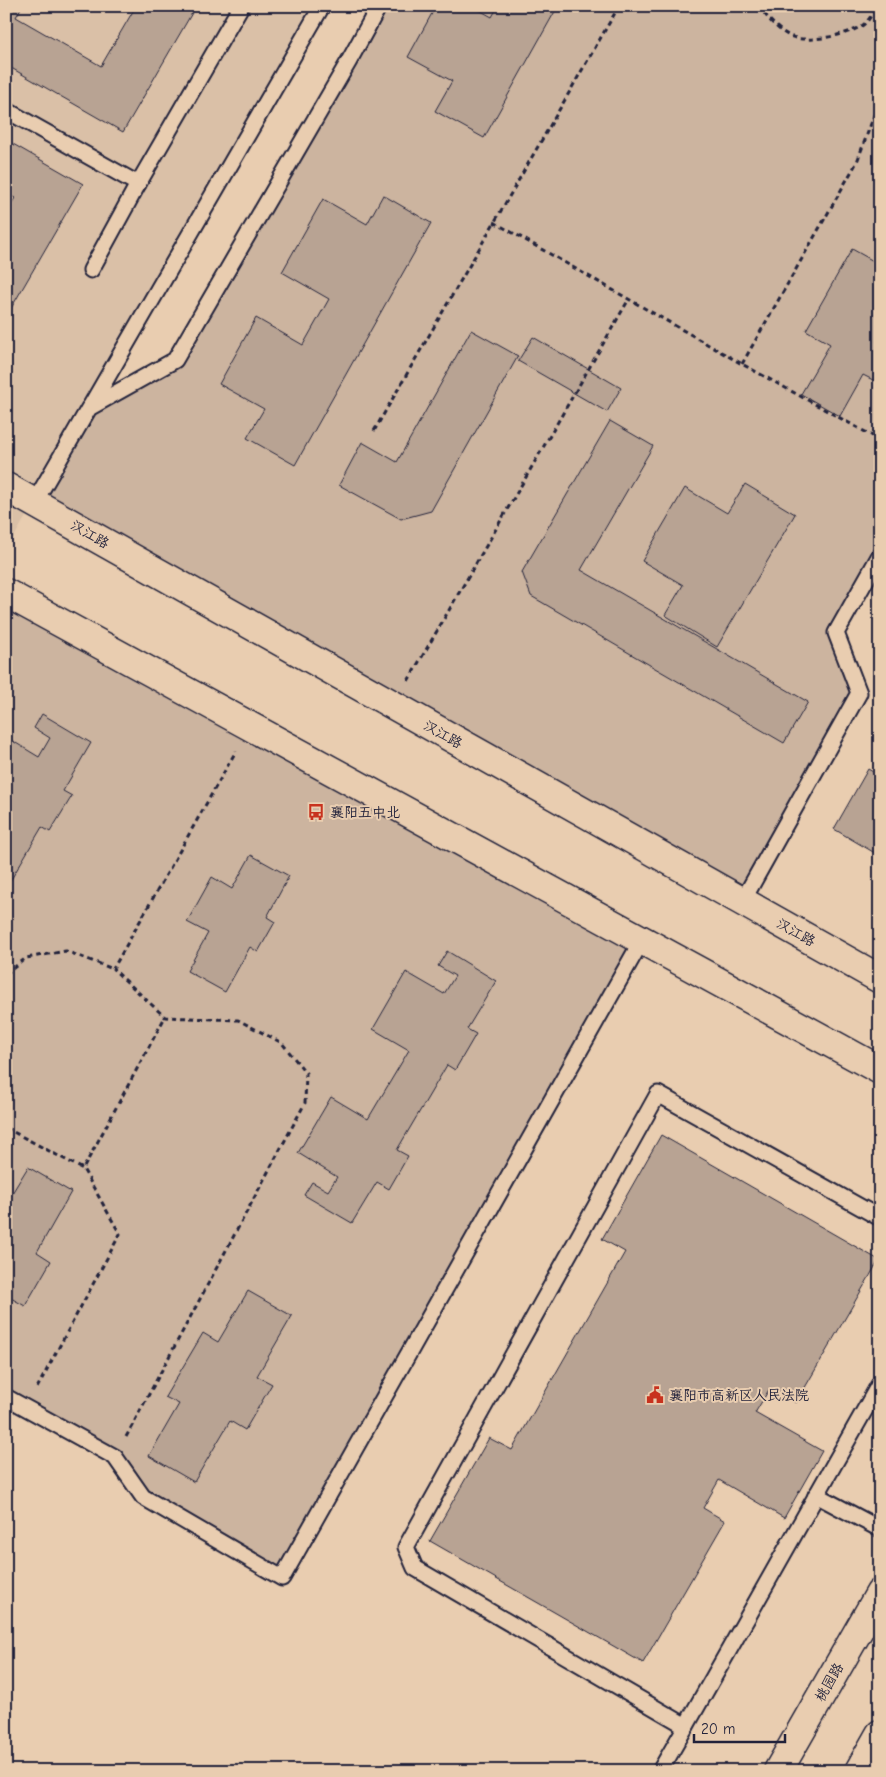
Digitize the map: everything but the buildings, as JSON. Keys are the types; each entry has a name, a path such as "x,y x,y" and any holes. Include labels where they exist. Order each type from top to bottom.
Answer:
{"main road":[{"name":"汉江路","path":"6,487 880,979"},
{"path":"6,593 880,1070"},
{"name":"桃园路","path":"778,1771 880,1593"},
{"path":"859,1771 880,1734"}],"lane":[{"path":"91,270 240,6"},
{"path":"34,503 322,6"},
{"path":"89,408 175,360 380,6"},
{"path":"6,110 138,184"},
{"path":"742,902 859,693 836,633 880,555"},
{"path":"6,1397 116,1457 143,1496 282,1578 642,940"},
{"path":"686,1726 416,1568 406,1547 658,1094 880,1218"},
{"path":"660,1771 880,1382"},
{"path":"816,1495 880,1529"}],"path":[{"path":"374,431 619,6"},
{"path":"759,6 771,24 795,38 820,39 860,27 870,18 876,6"},
{"path":"742,364 857,162 880,99"},
{"path":"494,222 742,364 880,440"},
{"path":"394,706 629,299"},
{"path":"113,969 250,726"},
{"path":"6,974 26,958 66,951 113,969 165,1017 238,1020 282,1043 306,1073 305,1103 116,1457"},
{"path":"83,1169 165,1017"},
{"path":"6,1128 83,1169 120,1234 26,1408"}],"shaded area":[{"path":"6,6 322,6 10,544 6,542"},
{"path":"375,6 880,6 880,555 836,633 859,693 742,902 34,503 89,408 175,360"},
{"path":"6,593 642,940 282,1578 143,1497 115,1457 6,1397"}],"place":[{"name":"襄阳五中北","path":"316,812"},
{"name":"襄阳市高新区人民法院","path":"655,1395"}]}
